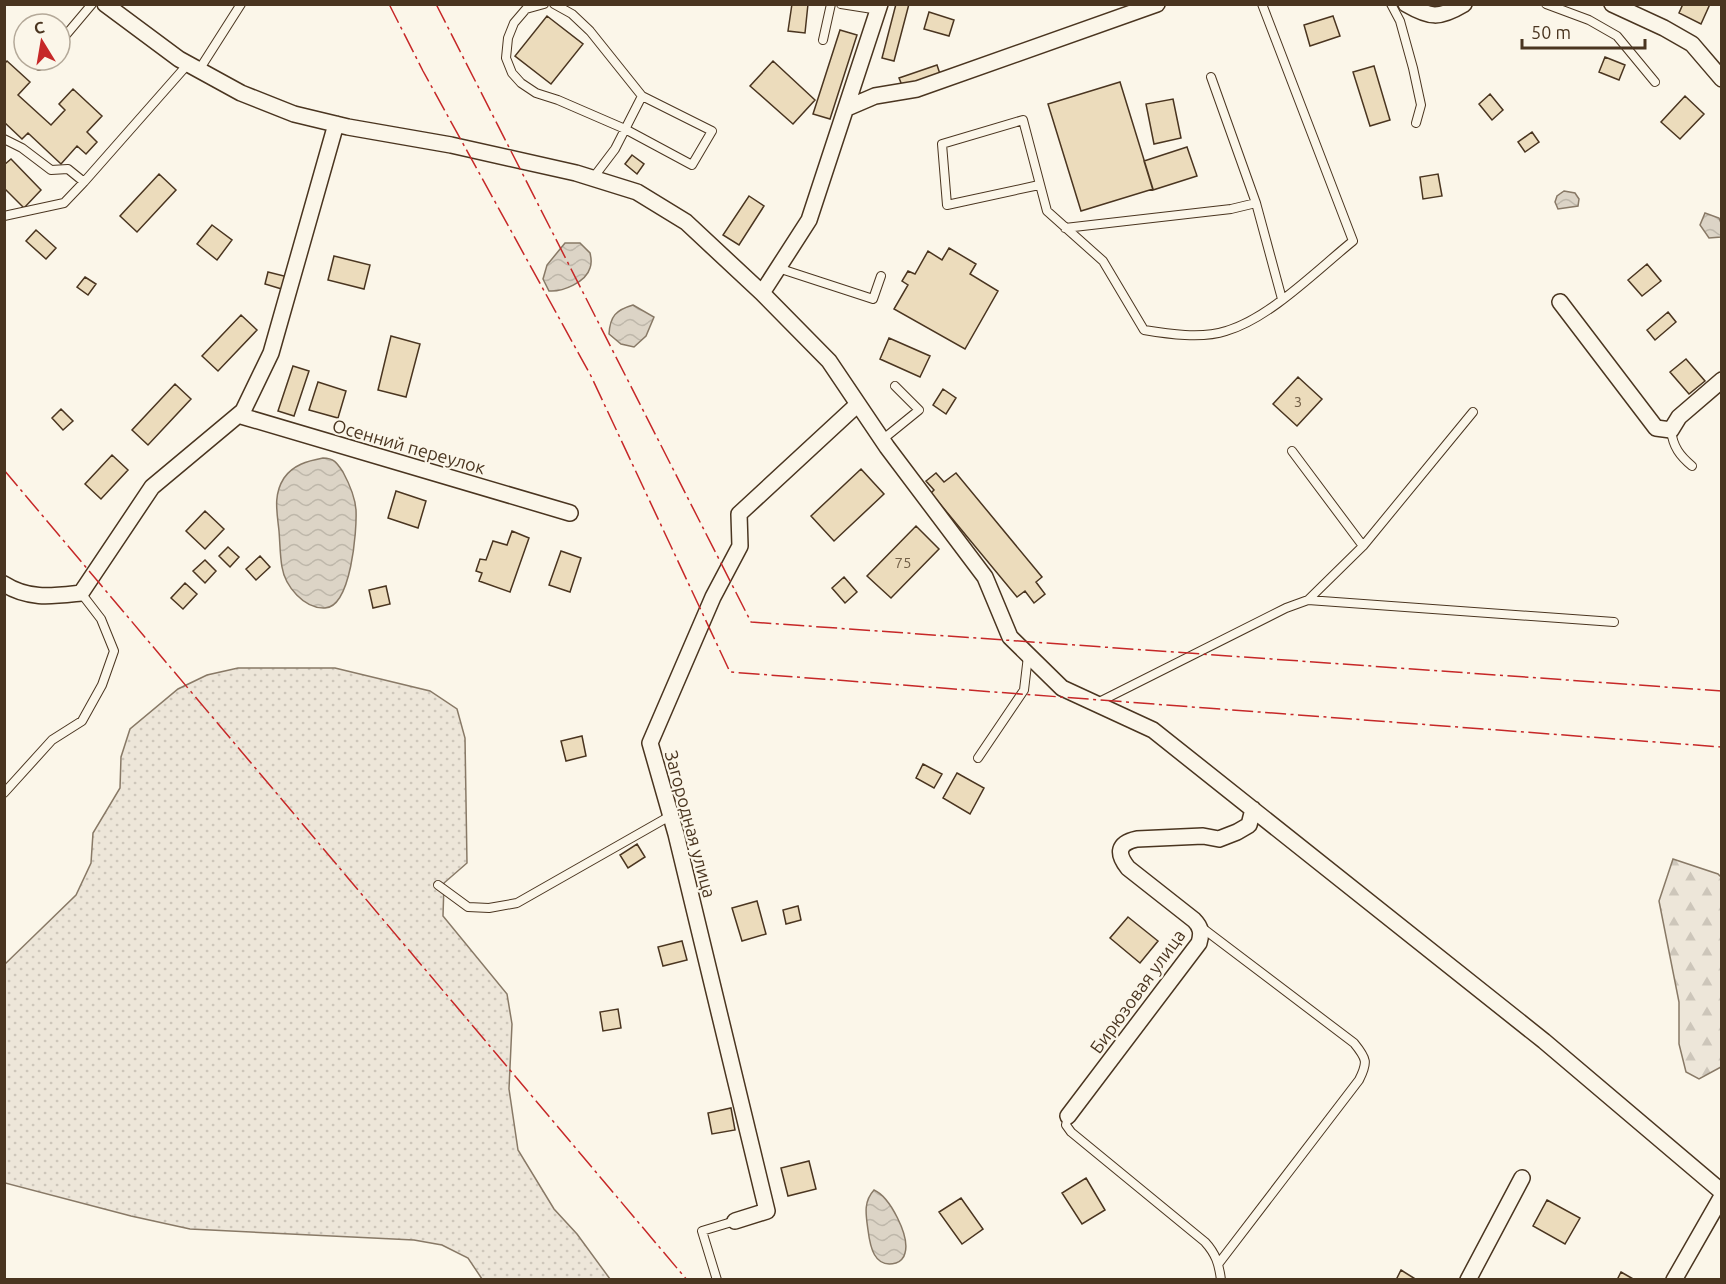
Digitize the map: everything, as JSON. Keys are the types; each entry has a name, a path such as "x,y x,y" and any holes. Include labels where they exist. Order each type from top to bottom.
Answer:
{"street":[{"path":"105,4 194,67 241,93 294,114 451,145 593,178 637,192 686,222 762,293 829,361 882,440 985,577 1010,637 1062,688 1153,730 1544,1041 1722,1194 1674,1280"},
{"path":"847,108 875,96 917,89 1157,4"},
{"path":"1406,4 1424,14 1439,16 1464,4"},
{"path":"1612,4 1692,44 1722,79"},
{"path":"762,293 808,220 880,7"},
{"path":"4,584 18,592 49,597 81,593 152,487 243,411 271,353 336,124"},
{"path":"1560,302 1656,428 1671,430 1679,417 1722,380"},
{"name":"Загородная улица","path":"735,1221 767,1211 650,743 713,597 740,546 739,514 858,404"},
{"name":"Осенний переулок","path":"238,416 570,513"},
{"name":"Бирюзовая улица","path":"1068,1116 1200,943 1199,926 1128,868 1123,861 1121,848 1126,842 1137,839 1203,836 1219,839 1249,825 1253,809"},
{"path":"1468,1280 1522,1178"}],"lane":[{"path":"72,28 92,4"},
{"path":"4,216 64,203 194,67 241,4"},
{"path":"544,4 526,9 514,23 508,38 506,58 512,73 521,83 536,93 625,129 692,165 712,131 642,96 590,31 572,14 554,4"},
{"path":"823,40 831,4"},
{"path":"841,4 880,7"},
{"path":"1039,185 947,205 942,144 1023,120 1047,211 1103,261 1144,330 1178,335 1224,332 1260,317 1353,241 1262,4"},
{"path":"1391,4 1402,31 1421,105 1416,123"},
{"path":"1546,4 1589,20 1617,36 1655,82"},
{"path":"1211,77 1256,204 1282,299"},
{"path":"593,178 615,149 642,96"},
{"path":"4,139 22,148 51,170 68,169 84,182"},
{"path":"1065,228 1231,209 1256,204"},
{"path":"778,268 873,299 881,276"},
{"path":"882,440 919,410 895,386"},
{"path":"1308,600 1363,546 1473,411"},
{"path":"1671,430 1672,441 1680,456 1692,466"},
{"path":"1292,451 1363,546"},
{"path":"4,793 52,741 82,721 102,685 114,651 101,619 81,593"},
{"path":"1096,704 1286,608 1308,600 1614,622"},
{"path":"978,758 1024,690 1028,654"},
{"path":"438,885 468,907 489,908 517,903 670,816"},
{"path":"1199,926 1354,1043 1364,1055 1366,1066 1359,1080 1219,1263"},
{"path":"1068,1116 1066,1125 1071,1132 1205,1242 1214,1252 1219,1263 1221,1280"},
{"path":"717,1280 702,1231 735,1221"}],"green space":[{"path":"238,668 335,668 430,691 457,709 465,738 467,863 444,883 443,916 507,994 512,1024 509,1089 518,1150 554,1209 577,1234 610,1279 482,1279 468,1258 442,1245 414,1240 190,1229 5,1183 4,965 76,895 91,863 93,833 120,788 121,757 130,729 178,689 207,675"},
{"path":"1673,859 1721,877 1721,1067 1699,1079 1686,1072 1679,1044 1679,1002 1659,901"}],"water":[{"path":"1564,191 1575,193 1579,199 1578,206 1558,209 1555,202 1557,196"},
{"path":"1705,213 1719,218 1721,237 1709,238 1700,225"},
{"path":"565,243 580,243 590,253 590,268 579,282 561,290 549,291 543,279 547,265"},
{"path":"633,305 654,317 646,336 634,347 621,344 609,334 615,315 622,309"},
{"path":"323,458 335,462 343,472 352,491 356,510 351,566 346,582 341,595 334,604 325,608 310,605 291,589 287,582 281,563 277,504 281,484 292,470 301,464"},
{"path":"874,1190 886,1200 902,1227 906,1246 902,1260 896,1263 883,1263 874,1255 872,1249 866,1209 868,1199"}],"building":[{"path":"792,4 808,4 805,33 788,31"},
{"path":"896,4 909,4 894,61 882,58"},
{"path":"1683,4 1710,4 1701,24 1679,13"},
{"path":"929,12 954,20 949,36 924,29"},
{"path":"547,16 583,44 551,84 515,56"},
{"path":"1333,16 1340,36 1310,46 1304,25"},
{"path":"840,30 857,35 830,119 813,114"},
{"path":"1605,57 1625,65 1619,80 1599,72"},
{"path":"7,61 12,66 12,72 19,72 30,82 18,95 51,125 65,110 59,104 73,89 102,116 87,132 97,142 86,154 77,146 61,164 28,133 22,139 4,122 4,64"},
{"path":"773,61 815,100 793,124 750,86"},
{"path":"937,65 941,77 904,90 899,78"},
{"path":"1374,66 1390,120 1370,126 1353,72"},
{"path":"1120,82 1153,189 1081,211 1048,104"},
{"path":"1490,94 1503,110 1492,120 1479,104"},
{"path":"1685,96 1704,114 1680,139 1661,122"},
{"path":"1173,99 1181,138 1154,144 1146,104"},
{"path":"1532,132 1539,142 1525,152 1518,142"},
{"path":"1187,147 1197,176 1153,190 1144,161"},
{"path":"632,155 644,164 637,174 625,164"},
{"path":"11,159 41,190 24,208 4,188 4,165"},
{"path":"159,174 176,190 137,232 120,216"},
{"path":"1438,174 1442,196 1423,199 1420,177"},
{"path":"749,196 764,206 739,245 723,235"},
{"path":"212,225 232,240 217,260 197,244"},
{"path":"36,230 56,248 46,259 26,241"},
{"path":"949,248 976,264 970,274 998,291 965,349 894,309 908,285 902,281 908,271 915,274 928,251 942,260"},
{"path":"334,256 370,265 364,289 328,280"},
{"path":"1647,264 1661,281 1642,296 1628,280"},
{"path":"268,272 288,277 285,290 265,284"},
{"path":"85,277 96,284 88,295 77,287"},
{"path":"1668,312 1676,322 1655,340 1647,330"},
{"path":"241,315 257,330 218,371 202,356"},
{"path":"391,336 420,344 406,397 378,390"},
{"path":"889,338 930,356 920,377 880,359"},
{"path":"1686,359 1705,381 1689,394 1670,372"},
{"path":"293,366 309,371 294,416 278,411"},
{"path":"1298,377 1322,399 1297,426 1273,404"},
{"path":"318,382 346,391 338,418 309,410"},
{"path":"175,384 191,399 148,445 132,430"},
{"path":"943,389 956,398 946,414 933,405"},
{"path":"61,409 73,421 63,430 52,418"},
{"path":"112,455 128,470 101,499 85,484"},
{"path":"861,469 884,494 834,541 811,516"},
{"path":"936,473 944,482 956,473 1042,577 1036,582 1045,594 1034,603 1025,591 1017,597 931,493 934,490 926,481"},
{"path":"396,491 426,501 418,528 388,518"},
{"path":"205,511 224,529 205,549 186,531"},
{"path":"916,526 939,549 891,598 867,576"},
{"path":"512,531 529,538 510,592 479,581 482,573 476,571 480,559 486,560 493,541 507,545"},
{"path":"228,547 239,557 230,567 219,556"},
{"path":"561,551 581,558 570,592 549,585"},
{"path":"260,556 270,567 256,580 246,569"},
{"path":"205,560 216,571 205,583 193,571"},
{"path":"844,577 857,592 845,603 832,588"},
{"path":"185,583 197,594 183,609 171,598"},
{"path":"386,586 390,604 373,608 369,590"},
{"path":"582,736 586,756 566,761 561,741"},
{"path":"923,764 942,774 934,788 916,778"},
{"path":"957,773 984,788 970,814 943,798"},
{"path":"637,844 645,857 628,868 620,855"},
{"path":"757,901 766,934 742,941 732,908"},
{"path":"798,906 801,920 786,924 783,910"},
{"path":"1128,917 1158,941 1140,963 1110,938"},
{"path":"682,941 687,960 663,966 658,947"},
{"path":"618,1009 621,1028 603,1031 600,1012"},
{"path":"731,1108 735,1130 712,1134 708,1113"},
{"path":"809,1161 816,1189 788,1196 781,1168"},
{"path":"1086,1178 1105,1210 1082,1224 1062,1193"},
{"path":"961,1198 983,1229 962,1244 939,1212"},
{"path":"1547,1200 1580,1218 1565,1244 1533,1226"},
{"path":"1401,1270 1417,1280 1396,1280"},
{"path":"1621,1272 1635,1280 1617,1280"}],"power":[{"path":"389,4 423,71 591,376 730,672 1722,747"},
{"path":"436,4 751,622 1722,691"},
{"path":"4,470 687,1280"}]}
